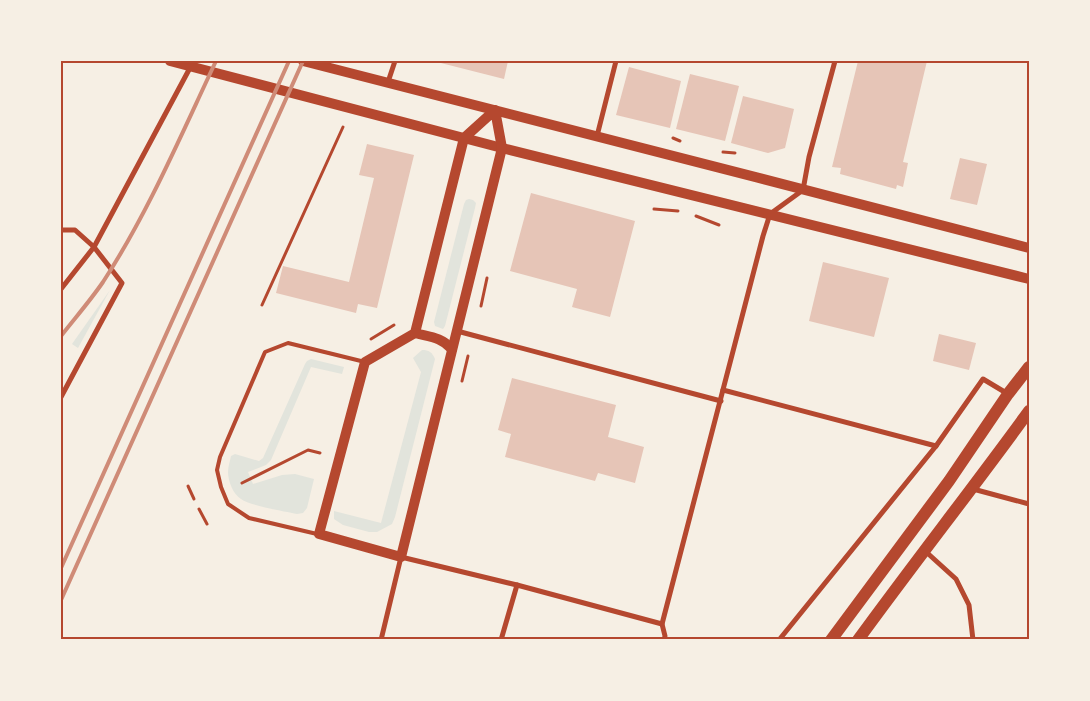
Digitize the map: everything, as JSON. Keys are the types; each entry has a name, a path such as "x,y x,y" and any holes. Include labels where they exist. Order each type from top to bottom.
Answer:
{"main road":[{"path":"170,61 502,148 1029,279"},
{"path":"303,61 1029,248"},
{"path":"415,333 464,138 495,110"},
{"path":"452,349 446,342 437,338 415,333 365,362 319,534 401,557 502,148 495,110"},
{"path":"831,640 949,481 1029,366"},
{"path":"858,640 1029,411"}],"street":[{"path":"388,82 395,61"},
{"path":"596,136 616,61"},
{"path":"664,640 662,624 763,236 770,214 803,190 809,157 834,61"},
{"path":"61,289 94,247 191,66"},
{"path":"61,230 75,230 94,247 122,283 61,397"},
{"path":"457,330 720,401"},
{"path":"779,640 936,446 983,379 1008,394"},
{"path":"723,390 936,446"},
{"path":"972,489 1029,504"},
{"path":"924,550 956,579 969,605 973,640"},
{"path":"381,640 401,557 517,585 662,624"},
{"path":"502,640 517,585"}],"lane":[{"path":"319,534 249,518 228,504 220,486 218,470 220,457 265,352 288,343 365,362"}],"path":[{"path":"262,305 343,126"},
{"path":"654,209 678,211"},
{"path":"696,216 719,225"},
{"path":"481,306 487,278"},
{"path":"371,340 394,325"},
{"path":"462,381 468,356"},
{"path":"242,483 308,450 320,453"},
{"path":"188,486 194,499"},
{"path":"199,509 207,524"}],"shaded area":[{"path":"469,199 476,203 443,329 435,326 434,322 464,204"},
{"path":"110,290 78,348 72,344"},
{"path":"422,350 430,352 435,359 392,524 377,532 369,532 343,525 334,519 334,511 381,523 421,372 413,358"},
{"path":"311,359 344,367 342,374 311,367 271,460 266,465 248,472 253,484 282,475 295,474 314,479 307,508 303,513 297,514 246,502 233,491 230,483 228,472 231,456 235,454 259,461 263,458 305,364"}],"building":[{"path":"433,61 508,61 504,79"},
{"path":"858,61 927,61 903,162 908,163 903,187 897,185 896,189 840,174 841,168 832,167"},
{"path":"629,67 681,81 670,128 616,115"},
{"path":"690,74 739,86 725,141 676,129"},
{"path":"743,96 794,109 785,148 768,153 731,143"},
{"path":"367,144 414,155 377,308 358,304 356,313 276,293 283,266 349,282 374,178 359,175"},
{"path":"960,158 987,164 977,205 950,199"},
{"path":"531,193 635,221 610,317 572,307 577,289 510,271"},
{"path":"823,262 889,278 874,337 809,321"},
{"path":"939,334 976,343 969,370 933,361"},
{"path":"512,378 616,405 608,437 644,447 635,483 598,473 595,481 505,457 511,434 498,430"}],"railway":[{"path":"61,336 103,282 135,229 216,61"},
{"path":"61,568 289,61"},
{"path":"61,600 303,61"}]}
